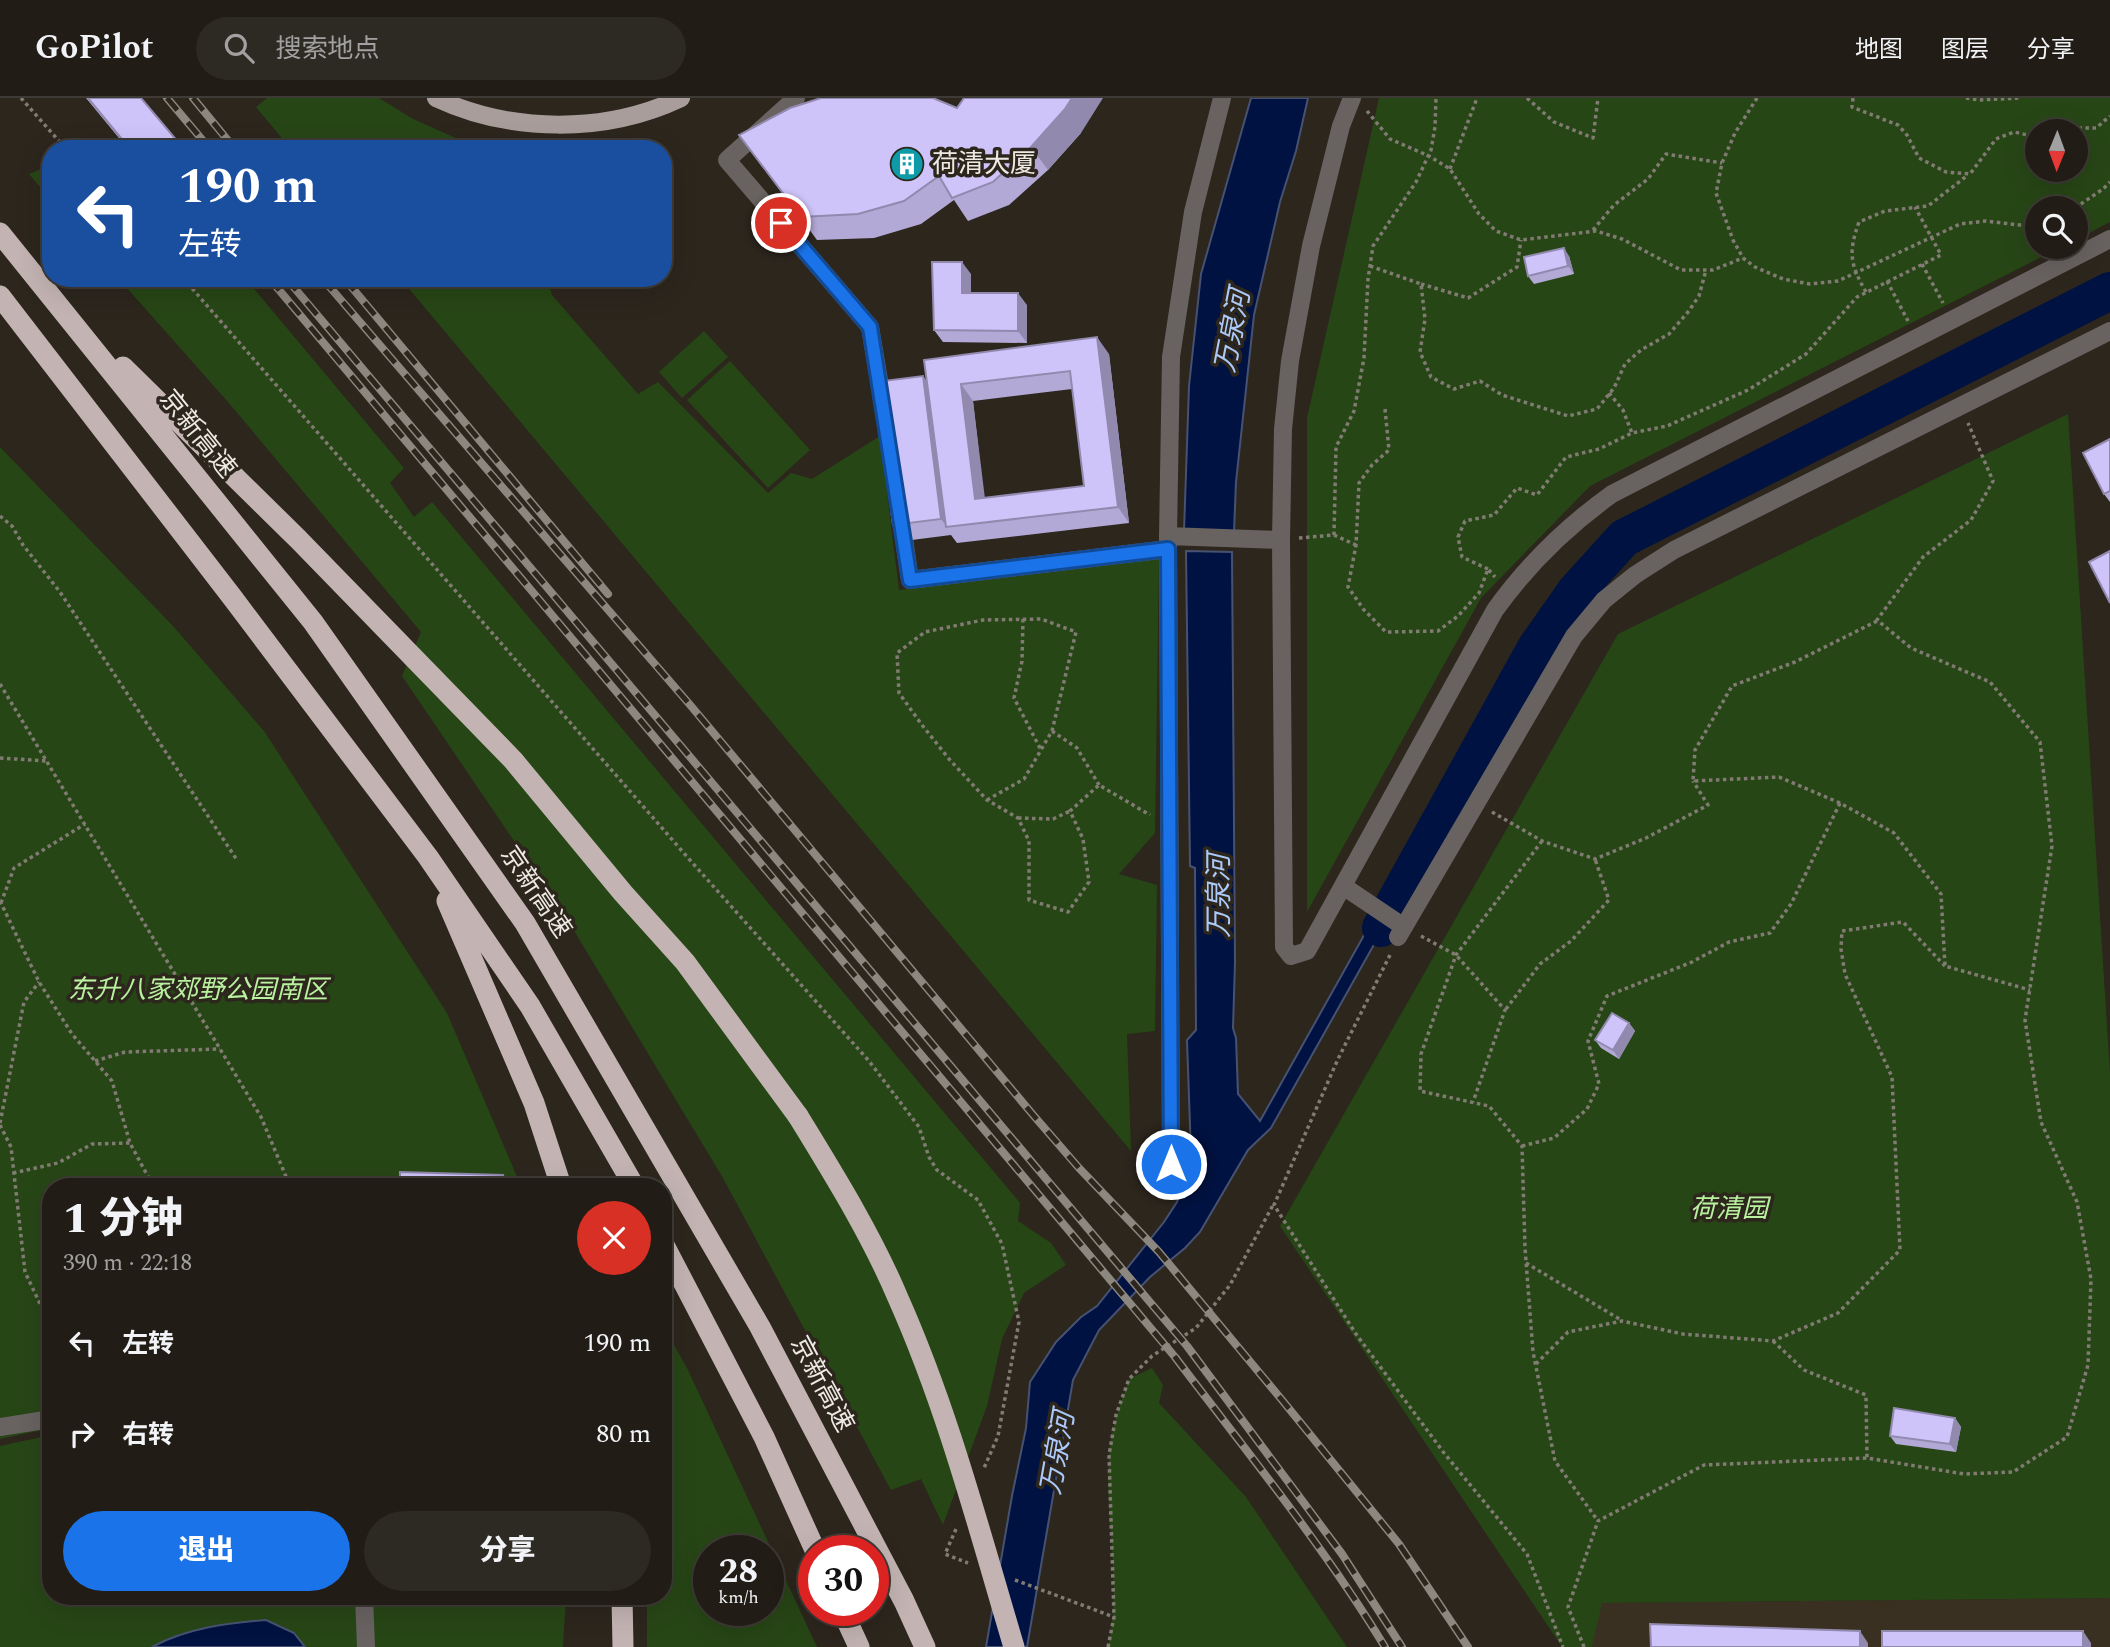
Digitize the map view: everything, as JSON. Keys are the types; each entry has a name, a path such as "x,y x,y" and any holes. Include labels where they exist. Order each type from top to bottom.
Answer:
{"highway":[{"name":"京新高速","path":"0,233 42,284"},
{"name":"京新高速","path":"44,287 313,622 525,923 760,1327 904,1601 925,1647"},
{"path":"0,296 428,857 530,1006 629,1178"},
{"path":"54,299 298,539 513,760 623,893 685,962 798,1116 851,1204 909,1322 960,1467 1014,1647"},
{"path":"428,857 534,1103 559,1178"},
{"path":"672,1260 764,1437 808,1535"},
{"path":"613,1647 621,1605"},
{"path":"622,1605 622,1647"},
{"path":"849,1626 859,1647"}],"main road":[{"path":"436,98 461,110 516,122 577,124 624,119 681,98"}],"street":[{"path":"796,98 727,160 870,327 885,420"},
{"path":"1171,1164 1168,543 1171,358 1194,212 1222,98"},
{"path":"1359,103 1341,126 1311,246 1290,361 1283,429 1281,540 1284,947 1291,957 1307,951 1495,610 1518,577 1577,519 1612,495 2110,240"},
{"path":"1343,886 1400,929 1574,636 1604,600 1635,575 1674,550 2110,331"},
{"path":"898,500 910,580 1168,543 1281,540"},
{"path":"0,1427 42,1420"},
{"path":"365,1605 366,1647"}],"path":[{"path":"21,98 58,140"},
{"path":"1334,536 1336,447 1354,411 1364,358 1373,246 1416,182 1429,156 1435,127 1436,98"},
{"path":"1450,169 1477,98"},
{"path":"1527,98 1553,122 1593,138 1598,98"},
{"path":"1757,98 1735,133 1722,163 1716,193 1732,240 1743,258 1755,267 1783,279 1811,284 1838,281 1961,224 1986,221 2025,224"},
{"path":"1853,98 1852,107 1898,125 1907,135 1919,158 1946,172 1970,173"},
{"path":"1966,98 2019,98"},
{"path":"1359,103 1390,139 1429,156 1450,169 1479,214 1496,231 1521,240 1592,232 1622,239 1681,270 1713,270 1743,258"},
{"path":"2088,128 2096,128 2110,116"},
{"path":"1866,292 1855,273 1850,246 1859,222 1885,211 1928,206 1970,173 1996,139 2014,132 2025,134"},
{"path":"1592,232 1614,205 1648,178 1666,154 1722,163"},
{"path":"2088,199 2110,182"},
{"path":"1508,592 1488,569 1461,557 1458,537 1465,521 1494,515 1517,488 1537,495 1566,457 1600,449 1632,433 1667,426 1748,390 1806,354 1857,297 1941,255 1914,207"},
{"path":"1370,266 1468,298 1517,267 1521,240"},
{"path":"1922,264 1952,320"},
{"path":"1422,284 1426,319 1420,352 1431,377 1454,389 1480,381 1502,395 1567,416 1597,409 1625,364 1641,350 1669,334 1699,296 1706,270"},
{"path":"1887,282 1917,338"},
{"path":"191,287 688,859 869,1061 919,1127 929,1157 937,1170 978,1200 1002,1244 1019,1322 998,1436 982,1472"},
{"path":"1609,393 1623,411 1632,433"},
{"path":"1476,803 1542,841 1595,859 1646,838 1708,805 1693,780 1695,750 1732,686 1795,662 1877,620 1923,557 1971,520 1993,481 1961,406"},
{"path":"1385,409 1389,450 1372,465 1359,483 1356,545 1348,587 1364,610 1386,632 1438,631 1458,616 1479,593 1488,569"},
{"path":"0,516 12,526 23,545 60,592 122,688 177,765 237,860"},
{"path":"1281,540 1334,536 1356,545"},
{"path":"987,800 1024,779 1052,731 1076,632 1041,619 1023,619 983,620 925,632 897,653 899,693 949,759 987,800 1018,818 1053,819 1070,810 1098,785"},
{"path":"1023,619 1022,661 1014,698 1041,750"},
{"path":"1584,1647 1568,1607 1598,1521 1704,1465 1867,1458 1964,1474 2013,1472 2067,1437 2088,1365 2091,1279 2077,1202 2041,1122 2025,1020 2052,846 2040,742 1990,682 1911,648 1877,620"},
{"path":"0,684 261,1117 287,1178"},
{"path":"1052,731 1077,748 1098,785 1170,827"},
{"path":"0,758 48,761"},
{"path":"1693,780 1779,777 1840,803 1894,833 1941,894 1945,966"},
{"path":"1522,1146 1554,1138 1587,1109 1599,1084 1588,1041 1607,996 1692,962 1729,943 1770,933 1791,904 1840,803"},
{"path":"1018,818 1029,841 1029,900 1068,912 1089,882 1083,839 1070,810"},
{"path":"86,824 13,869 0,902 39,982 72,1034 112,1080 130,1143 149,1178"},
{"path":"1542,841 1456,955 1421,1054 1420,1091 1489,1106 1522,1146 1527,1263 1536,1364 1555,1461 1598,1521"},
{"path":"1473,1102 1505,1010 1540,964 1571,942 1608,900 1595,859"},
{"path":"1527,1263 1622,1321 1683,1334 1773,1341 1838,1313 1900,1250 1892,1077 1845,974 1841,949 1842,931 1903,922 1945,966 2030,990"},
{"path":"1108,1647 1114,1618 1109,1455 1116,1415 1129,1379 1153,1356 1196,1328 1230,1285 1274,1205 1338,1059 1400,929 1456,955 1505,1010"},
{"path":"39,982 23,1002 0,1124 10,1147 24,1272 42,1306"},
{"path":"95,1061 125,1052 220,1049"},
{"path":"13,1173 58,1163 92,1144 130,1143"},
{"path":"1274,1205 1356,1334 1444,1453 1527,1554 1563,1647"},
{"path":"1536,1364 1569,1332 1622,1321"},
{"path":"1773,1341 1804,1370 1866,1395 1867,1458"},
{"path":"961,1519 945,1554 970,1564"},
{"path":"1008,1578 1114,1618"}],"shaded area":[{"path":"2110,1598 2110,1647 1592,1647 1601,1603"}],"green space":[{"path":"267,98 379,98 413,119 460,140 284,140 256,107"},
{"path":"1379,98 2110,98 2110,222 2088,234 2088,196 2025,196 2025,259 2037,259 1590,486 1481,598 1307,912 1307,418"},
{"path":"42,169 42,189 29,174"},
{"path":"126,287 253,287 404,468 390,483 414,517 432,502 1020,1203 1018,1221 1051,1243 1066,1265 1024,1293 1002,1339 987,1406 943,1525 921,1479 891,1490 723,1178 567,919 402,676 421,632 228,402"},
{"path":"408,287 549,287 552,295 638,394 658,382 768,493 791,473 812,479 880,436 899,590 1159,559 1155,833 1119,874 1157,885 1155,1031 1127,1034 1131,1151"},
{"path":"704,331 728,357 682,398 659,372"},
{"path":"730,361 810,450 768,488 687,400"},
{"name":"荷清园","path":"2068,414 2110,1073 2110,1598 1602,1603 1592,1647 1562,1647 1280,1226 1618,634"},
{"name":"东升八家郊野公园南区","path":"0,447 173,626 264,731 447,1013 518,1178 42,1178 42,1430 0,1439"},
{"path":"672,1341 765,1535 693,1535 693,1626 784,1626 784,1576 798,1606 798,1626 807,1626 817,1647 647,1647 647,1605 672,1605"},
{"path":"1152,1368 1163,1385 1159,1403 1246,1497 1347,1647 1108,1647 1114,1600 1108,1482 1111,1437 1129,1379"},
{"path":"42,1437 42,1605 565,1605 563,1647 0,1647 0,1446"}],"water":[{"name":"万泉河","path":"1251,98 1308,98 1254,315 1236,482 1234,532 1184,531 1189,386 1201,274"},
{"name":"万泉河","path":"1186,551 1232,552 1235,962 1233,1028 1236,1038 1238,1094 1260,1121 1396,878 1408,884 1271,1128 1248,1150 1200,1232 1150,1277 1099,1330 1073,1380 1027,1647 986,1647 1026,1428 1030,1382 1056,1342 1081,1317 1097,1306 1164,1222 1177,1202 1191,1154 1187,1040 1196,1030 1195,868 1190,866"},
{"path":"266,1620 294,1633 305,1647 152,1647 179,1635 208,1627"}],"building":[{"path":"88,98 141,98 176,140 123,140"},
{"name":"荷清大厦","path":"821,98 933,98 957,108 964,98 1072,98 1031,147 993,182 952,198 939,176 904,201 858,214 801,217 739,135 790,108"},
{"path":"1564,248 1568,266 1528,276 1524,257"},
{"path":"932,262 962,262 962,293 1018,293 1018,331 934,330"},
{"path":"1097,337 1118,507 946,527 924,360","holes":["1070,371 1084,486 975,499 961,384"]},
{"path":"923,376 941,519 893,525 875,382"},
{"path":"2110,439 2110,491 2104,494 2083,453"},
{"path":"2110,551 2110,603 2089,562"},
{"path":"1612,1013 1629,1023 1613,1050 1595,1040"},
{"path":"400,1172 503,1175 504,1178 400,1178"},
{"path":"1894,1408 1955,1418 1950,1444 1890,1436"},
{"path":"1650,1624 1860,1631 1860,1647 1651,1647"},
{"path":"1882,1631 2083,1631 2083,1647 1882,1647"}],"waterway":[{"path":"1381,928 1536,648 1576,591 1624,538 2110,291"}],"railway":[{"path":"167,98 202,140"},
{"path":"193,98 228,140"},
{"path":"277,287 1175,1357 1310,1535 1385,1647"},
{"path":"294,287 1187,1346 1342,1554 1402,1647"},
{"path":"330,287 691,706 1034,1116 1159,1252 1399,1544 1468,1647"},
{"path":"352,287 608,594"}],"place":[{"name":"荷清大厦","path":"907,164"}],"route":[{"path":"781,223 870,327 910,580 1168,549 1171,1164"}]}
